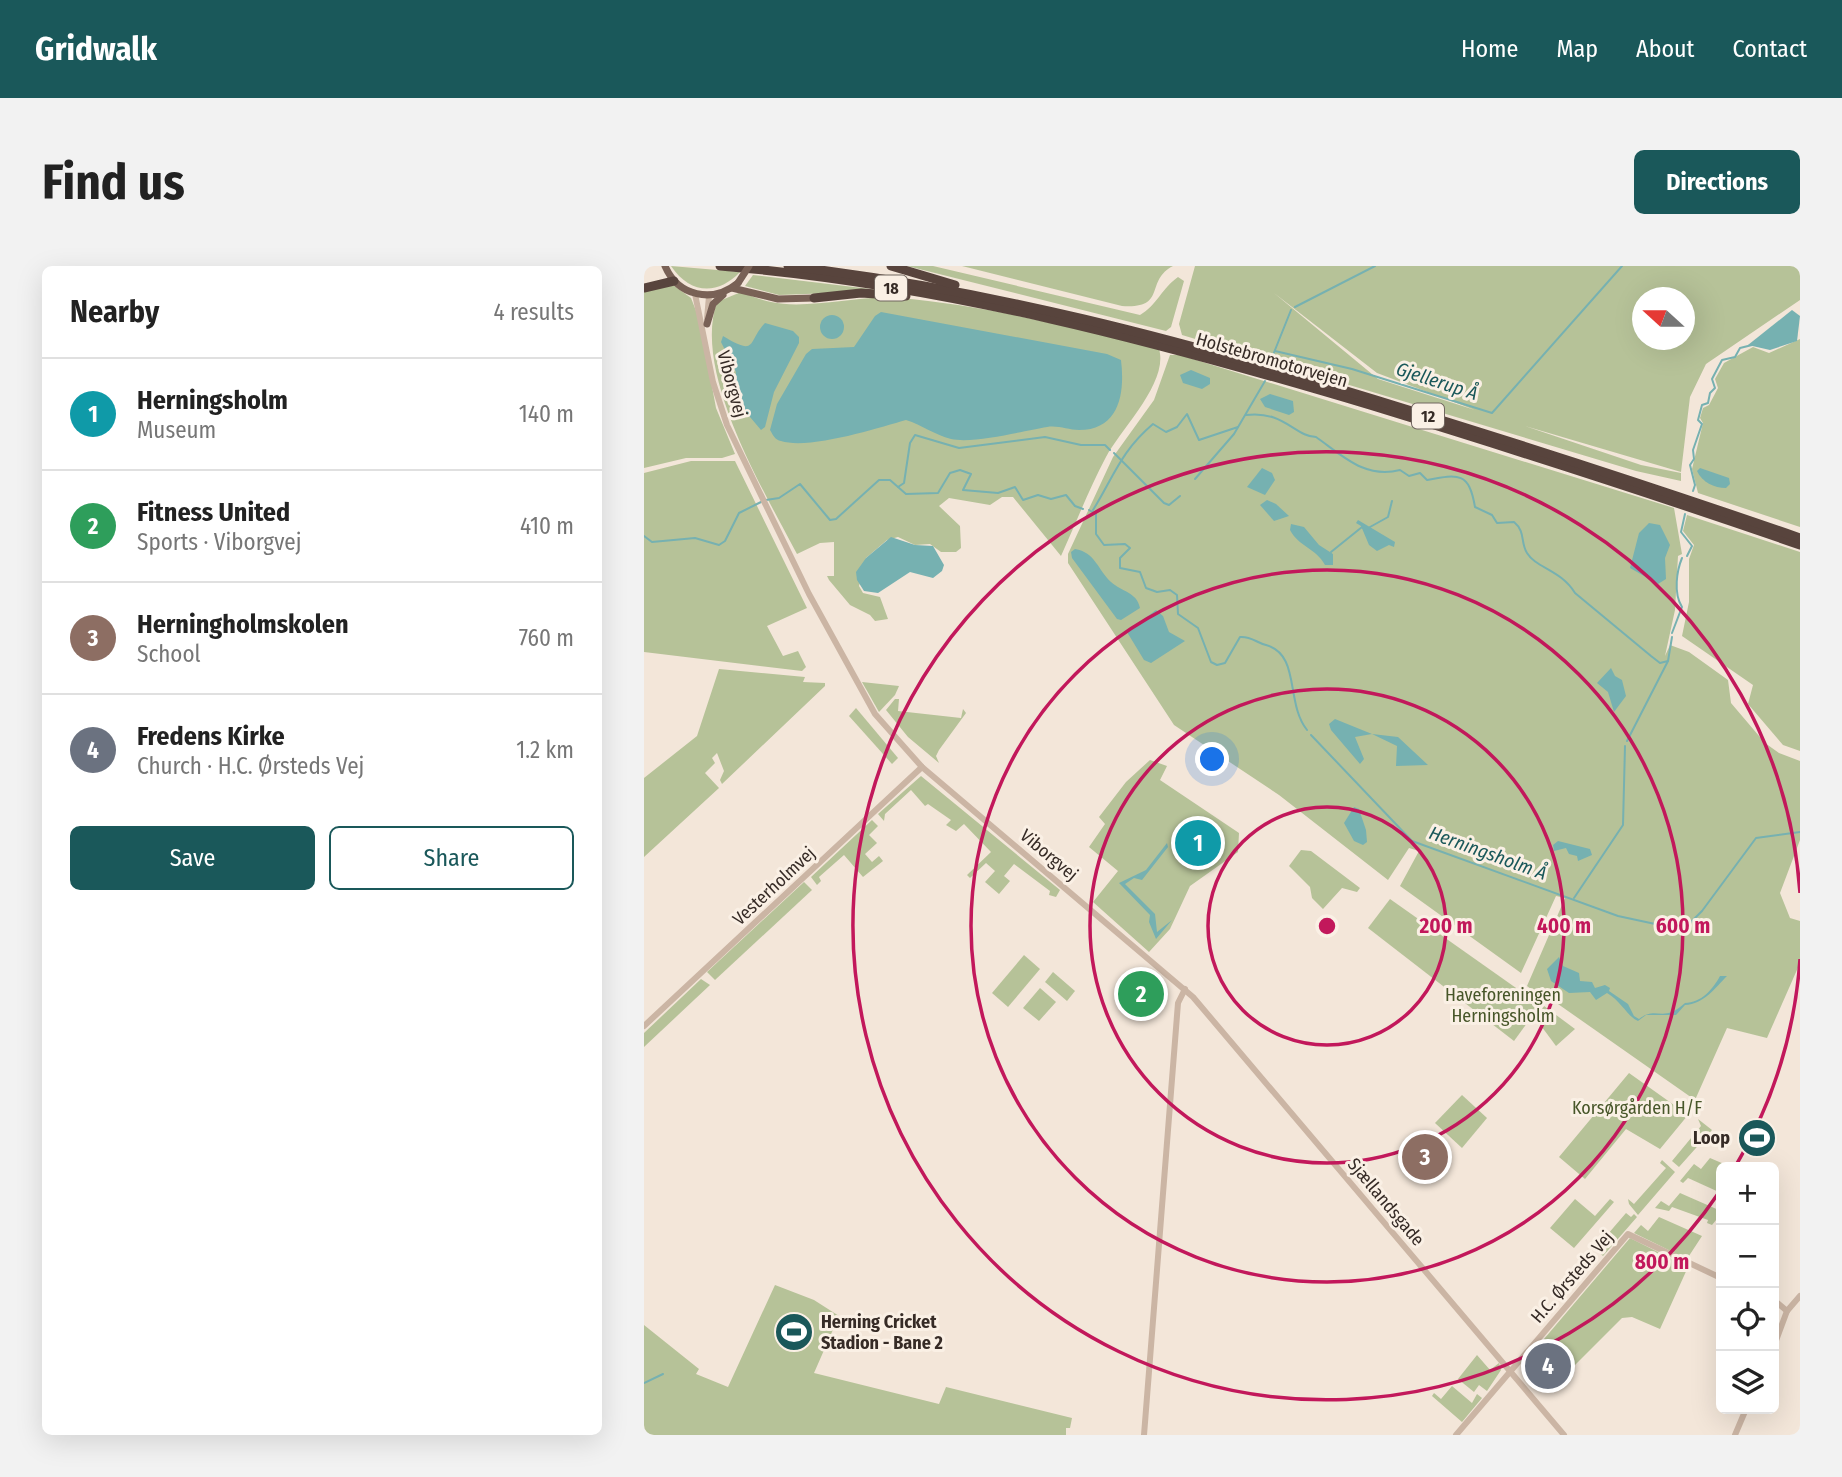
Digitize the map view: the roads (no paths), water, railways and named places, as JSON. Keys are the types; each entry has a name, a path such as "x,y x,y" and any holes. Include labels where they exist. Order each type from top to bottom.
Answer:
{"highway":[{"name":"Holstebromotorvejen","path":"720,266 875,285 1060,320 1226,362 1480,439 1800,547"},
{"name":"Holstebromotorvejen","path":"788,266 971,293 1226,354 1493,436 1800,536"},
{"name":"12","path":"891,266 1051,310"},
{"path":"644,288 672,278"},
{"name":"12","path":"814,298 886,294 1060,320"}],"main road":[{"path":"665,266 672,278 695,294 709,296 735,286 748,266"},
{"name":"12","path":"735,286 762,295 814,298"},
{"path":"707,324 713,303 724,294 740,292 762,295"}],"street":[{"name":"Viborgvej","path":"695,294 719,403 760,495 868,703 888,731 922,766 1185,989"},
{"name":"Viborgvej","path":"706,338 709,296"},
{"name":"Vesterholmvej","path":"644,1026 922,766"},
{"name":"Sjællandsgade","path":"1185,989 1563,1435"},
{"path":"1144,1435 1178,1003 1185,989"},
{"name":"H.C. Ørsteds Vej","path":"1456,1435 1628,1234 1716,1276"},
{"path":"1779,1301 1798,1300"},
{"path":"1782,1328 1787,1311 1798,1300"},
{"path":"1779,1335 1798,1300"},
{"path":"1779,1304 1787,1311"},
{"path":"1735,1435 1744,1414"}],"water":[{"path":"1792,310 1800,316 1797,341 1770,350 1748,345"},
{"path":"881,312 1107,354 1121,360 1122,384 1117,407 1103,424 1079,430 1051,427 961,440 945,437 906,420 862,433 808,443 793,443 776,438 770,430 777,404 806,354 812,349 854,347 875,316"},
{"path":"832,315 841,318 844,327 841,336 832,339 823,336 820,327 823,318"},
{"path":"765,323 793,331 799,337 799,343 774,392 765,427 761,430 739,404 734,384 736,372 721,342 723,336 747,346"},
{"path":"1191,370 1210,378 1210,384 1202,389 1183,383 1180,375"},
{"path":"1270,394 1293,401 1294,412 1289,415 1265,407 1260,399"},
{"path":"1262,468 1272,473 1275,480 1265,495 1247,487"},
{"path":"1700,468 1729,478 1730,484 1726,488 1709,484 1699,475 1697,471"},
{"path":"1267,500 1289,516 1274,521 1260,505"},
{"path":"1358,520 1395,542 1394,547 1389,545 1377,551 1369,545 1361,526 1356,523"},
{"path":"1649,523 1660,525 1670,545 1665,558 1666,579 1658,584 1630,568 1639,533"},
{"path":"1291,524 1304,527 1319,545 1333,554 1333,565 1325,565 1298,540 1290,530"},
{"path":"891,537 915,545 933,546 944,565 942,571 933,578 910,572 878,593 864,591 857,580 856,572 866,558"},
{"path":"1075,549 1092,558 1111,582 1136,599 1140,608 1121,620 1117,619 1072,558 1071,552"},
{"path":"1156,610 1163,616 1169,632 1185,641 1151,663 1144,660 1127,632"},
{"path":"1611,668 1615,676 1622,680 1626,696 1614,712 1608,692 1597,683"},
{"path":"1335,719 1372,734 1355,737 1364,759 1360,764 1331,730 1329,724"},
{"path":"1372,734 1398,737 1428,765 1396,766 1397,746"},
{"path":"1354,807 1359,809 1366,830 1367,842 1363,845 1354,841 1344,823"},
{"path":"1558,841 1590,849 1592,855 1578,861 1577,856 1569,854 1566,848 1554,851 1553,845"},
{"path":"1167,843 1168,847 1142,880 1134,878 1125,884 1155,914 1157,932 1172,920 1156,939 1149,922 1150,915 1119,883 1146,870"},
{"path":"1559,957 1563,966 1579,973 1580,981 1592,982 1595,988 1605,985 1610,988 1609,991 1628,1004 1634,1016 1639,1019 1645,1015 1665,1014 1685,1003 1696,1001 1710,990 1720,976 1727,976 1709,995 1698,1002 1685,1005 1676,1015 1646,1015 1638,1021 1607,993 1596,1000 1590,992 1569,993 1551,981 1547,969"}],"waterway":[{"path":"1295,307 1375,266"},
{"name":"Gjellerup Å","path":"1275,351 1352,369 1492,413 1622,266"},
{"path":"1271,360 1291,310"},
{"path":"1693,491 1695,485 1690,465 1694,459 1693,450 1702,424 1698,420 1702,405 1708,403 1710,393 1715,388 1712,379 1722,360 1735,357 1740,348 1752,345"},
{"name":"Gjellerup Å","path":"1195,479 1234,434 1265,381"},
{"path":"1093,510 1125,454 1153,424 1166,432 1177,427 1187,414 1199,440 1238,427"},
{"path":"1246,415 1270,416 1279,420 1302,433 1316,437 1365,469 1387,472 1400,470 1409,476 1420,473 1427,480 1461,478 1469,487 1475,507 1492,515 1497,523 1514,522 1518,526 1525,549 1531,558 1563,579 1575,593 1660,663 1668,661"},
{"name":"Gjellerup Å","path":"898,487 904,483 910,443 915,435 959,448 1045,437 1081,445 1105,445 1110,450"},
{"name":"Gjellerup Å","path":"1114,453 1164,503 1169,505 1180,496"},
{"name":"Herningsholm Å","path":"766,500 779,498 800,484 830,520 836,519 879,480 890,480 906,494 938,493 950,473 960,470 971,474 963,490 998,493 1015,487 1023,500 1038,495 1051,499 1066,495 1075,506 1083,509"},
{"path":"1370,527 1388,517 1392,501"},
{"name":"Herningsholm Å","path":"644,536 652,542 695,538 719,545 725,541 739,513 761,502"},
{"name":"Herningsholm Å","path":"1089,510 1096,514 1096,534 1104,545 1125,544 1130,548 1120,558 1120,568 1140,572 1146,588 1157,592 1170,590 1177,595 1178,614 1198,628 1211,662 1217,665 1225,663 1240,637 1277,650 1289,669 1296,706 1307,730"},
{"path":"1685,514 1681,532 1692,546 1687,556"},
{"path":"1331,552 1362,527"},
{"path":"1672,633 1682,607 1677,589 1677,575 1682,558"},
{"path":"1627,741 1668,661 1672,637"},
{"name":"Herningsholm Å","path":"1311,735 1412,841 1618,916 1683,930 1702,911 1756,838 1800,832"},
{"path":"1574,898 1623,825 1625,746"},
{"path":"644,1383 663,1374"}],"place":[{"name":"Herningsholm","path":"1198,843"},
{"name":"Fitness United","path":"1141,994"},
{"name":"Loop","path":"1757,1138"},
{"name":"Herningholmskolen","path":"1425,1157"},
{"name":"Herning Cricket Stadion - Bane 2","path":"794,1332"},
{"name":"Fredens Kirke","path":"1548,1366"}],"park label":[{"name":"Haveforeningen Herningsholm","path":"1503,1005"},
{"name":"Korsørgården H/F","path":"1637,1108"}]}
